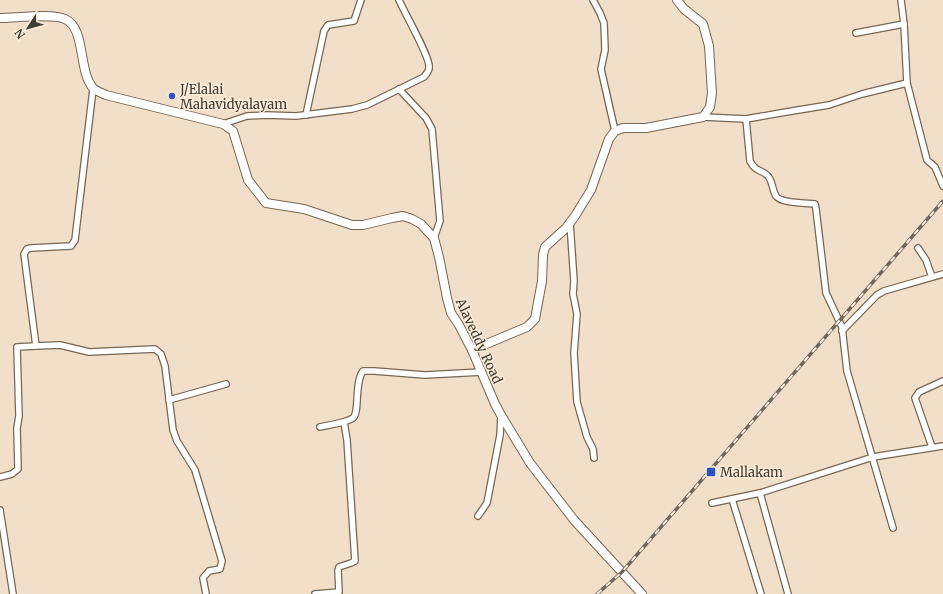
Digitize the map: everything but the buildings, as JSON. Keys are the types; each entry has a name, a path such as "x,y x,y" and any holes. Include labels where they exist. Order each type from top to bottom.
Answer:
{"street":[{"path":"306,115 324,30 328,25 354,21 361,0"},
{"path":"0,18 55,16 65,19 73,24 87,79 93,89 106,95 223,124 247,116 306,115 352,109 367,105 424,77 430,65 399,0"},
{"path":"593,0 604,23 605,50 601,69 615,131"},
{"path":"677,0 684,9 703,24 709,46 712,93 710,106 703,117"},
{"path":"901,0 904,24 907,84 927,160 935,167 943,186"},
{"path":"856,33 904,24"},
{"path":"472,350 527,327 535,319 542,281 543,255 545,247 570,223 591,190 609,139 615,131 623,128 646,128 703,117 746,119 829,105 862,94 907,84"},
{"path":"36,346 24,254 27,249 31,248 71,246 75,240 93,89"},
{"path":"399,89 426,118 432,129 440,221 434,238"},
{"path":"746,119 750,161 753,167 767,174 770,178 776,196 780,200 815,204 826,294 842,330 847,371 893,528"},
{"name":"Alaveddy Road","path":"223,124 233,131 248,180 266,203 304,209 342,222 358,225 403,216 421,224 434,238 451,313 459,324 472,350 494,404 501,416 530,463 574,520 642,594"},
{"path":"570,223 574,281 573,294 577,314 574,353 577,402 587,437 593,449 594,458"},
{"path":"918,248 926,260 932,277"},
{"path":"842,330 877,295 884,291 943,274"},
{"path":"0,477 12,474 18,469 17,428 19,416 17,347 60,345 89,352 155,349 161,354 165,366 169,400 177,441 195,470 222,561 220,569 209,571 204,578 206,594"},
{"path":"320,427 344,422 353,418 356,413 358,381 364,371 425,375 482,372"},
{"path":"932,448 915,398 919,392 943,381"},
{"path":"169,400 226,384"},
{"path":"478,516 487,503 500,435 501,416"},
{"path":"315,594 340,592 339,567 355,561 347,440 344,422"},
{"path":"712,504 760,493 873,457 943,446"},
{"path":"760,493 788,594"},
{"path":"732,499 761,594"},
{"path":"0,510 13,594"}],"railway":[{"path":"597,594 622,572 943,201"}],"place":[{"name":"J/Elalai Mahavidyalayam","path":"172,96"},
{"name":"Mallakam","path":"711,472"}]}
